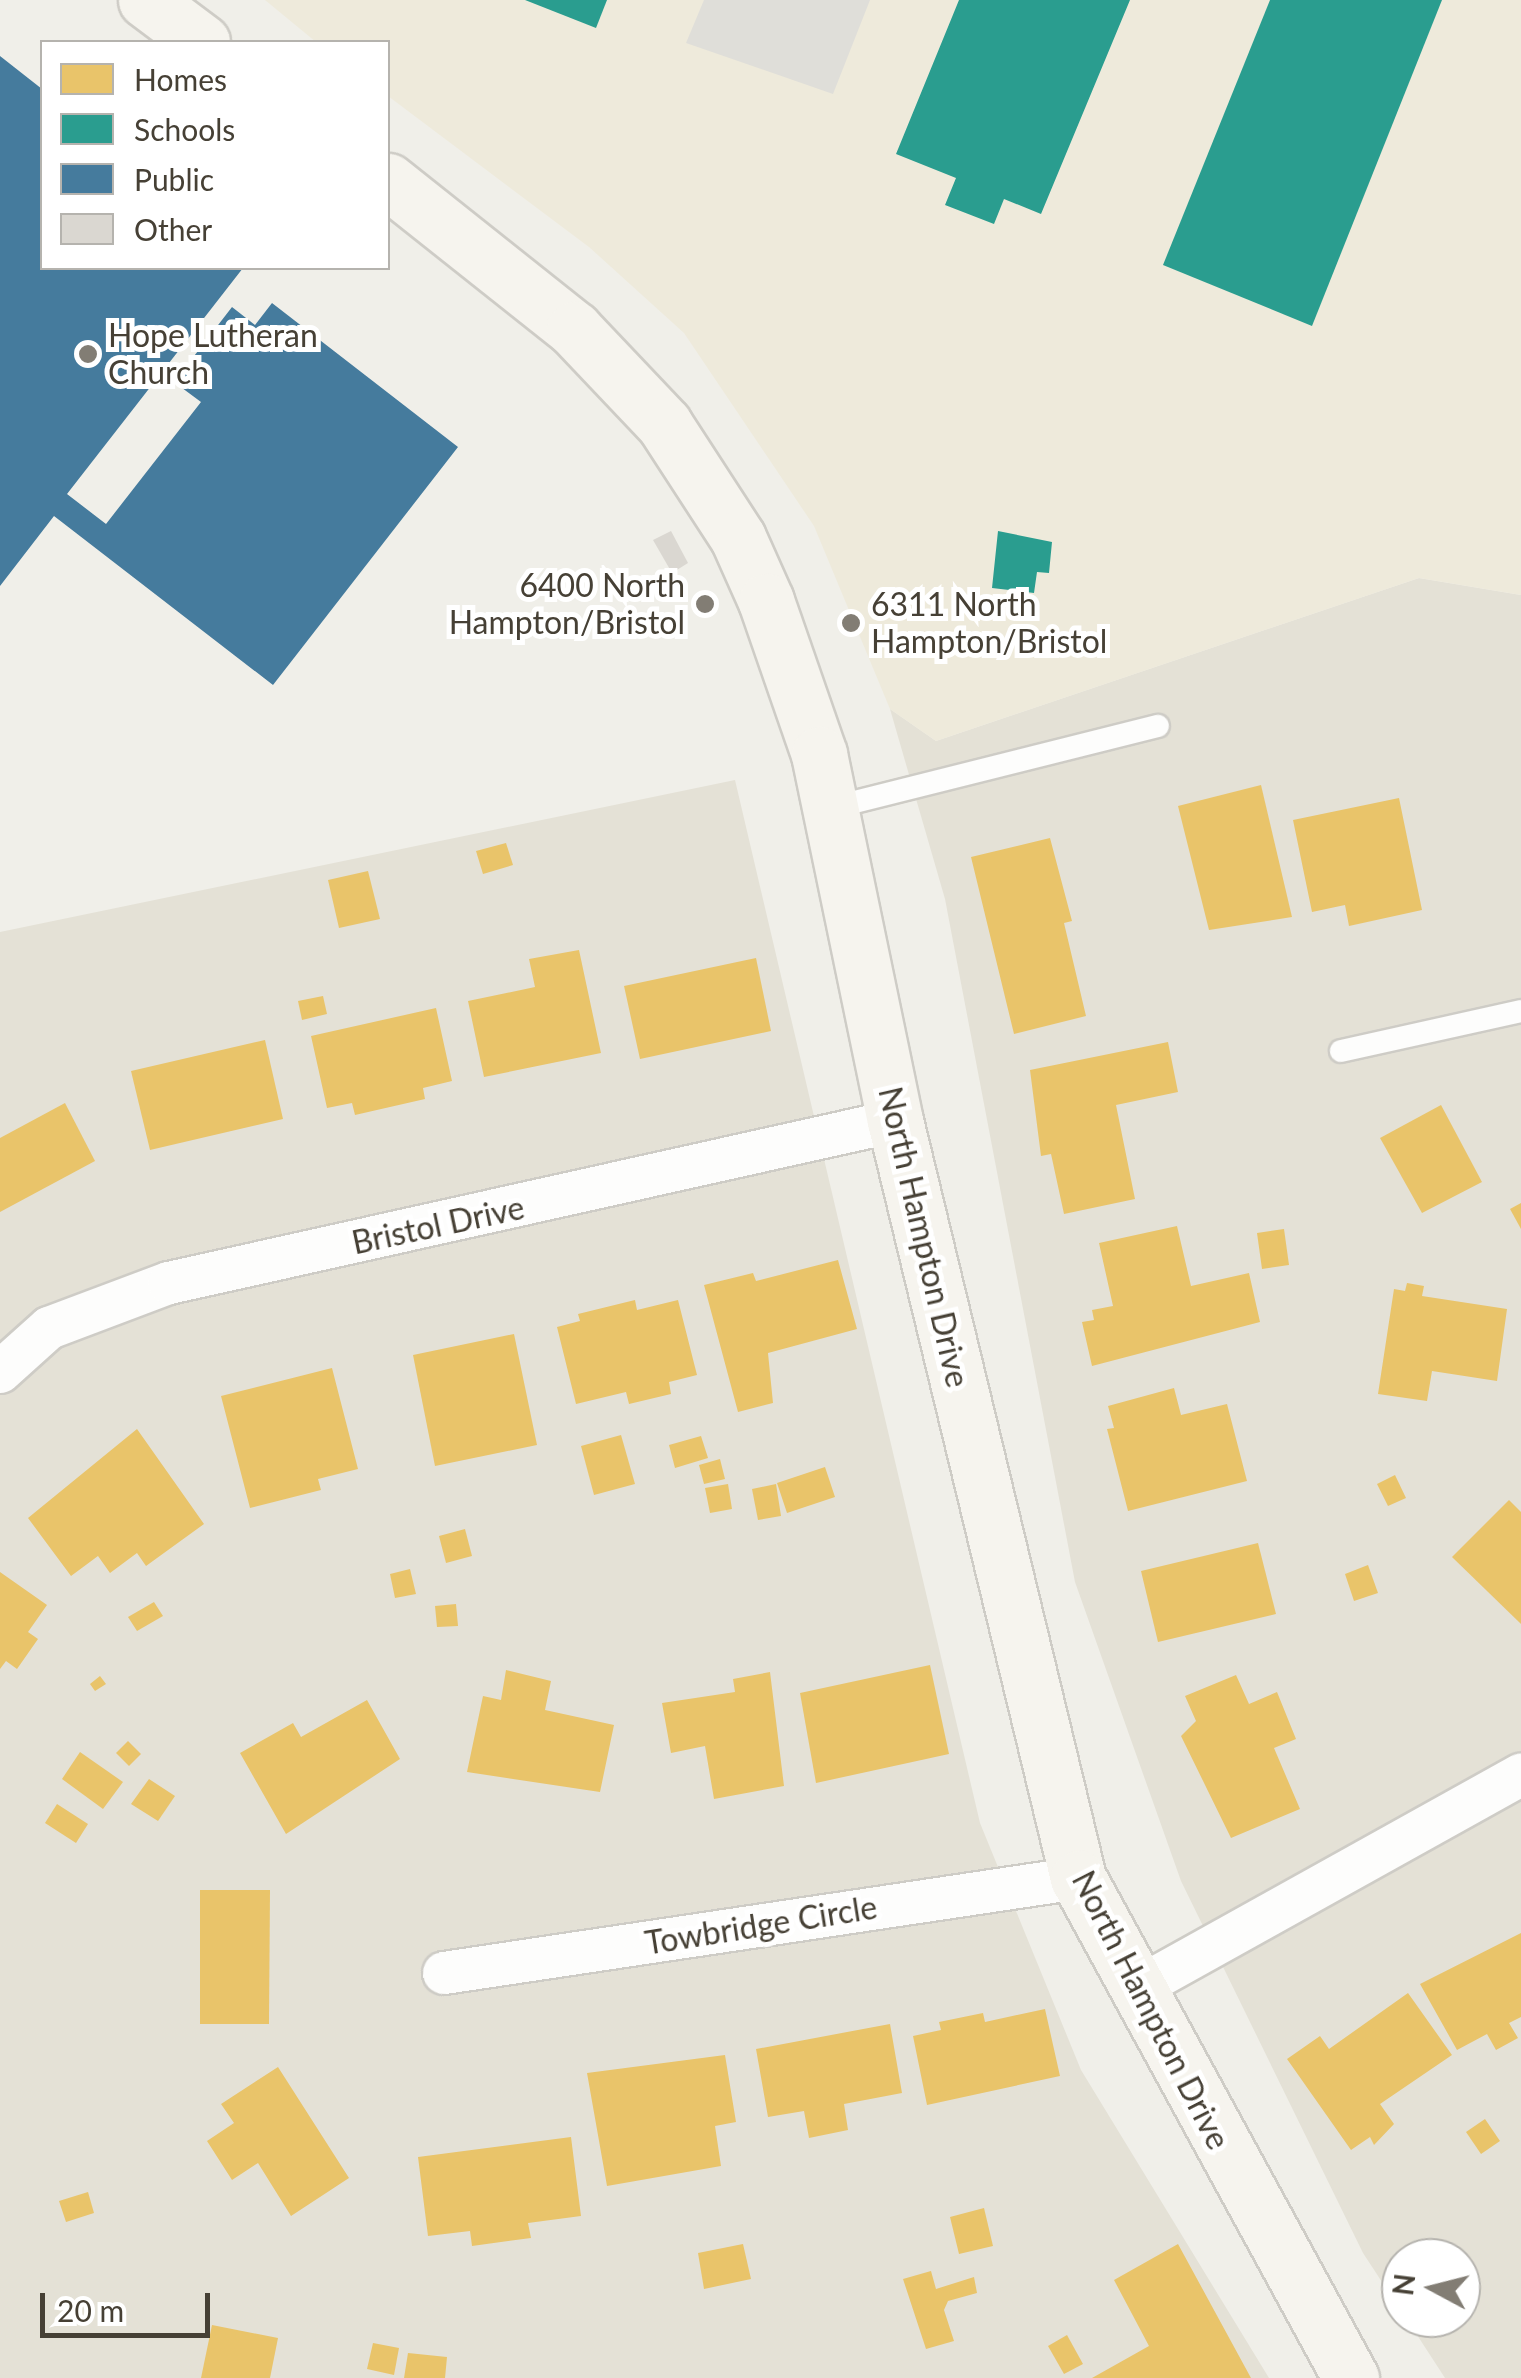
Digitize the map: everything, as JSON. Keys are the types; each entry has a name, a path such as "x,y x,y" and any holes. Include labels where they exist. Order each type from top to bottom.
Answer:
{"street":[{"path":"146,0 199,40"},
{"name":"North Hampton Drive","path":"390,184 574,329 664,424 738,538 766,601 831,808 895,1121 1078,1878 1134,1990 1351,2378"},
{"name":"Bristol Drive","path":"0,1372 50,1328 169,1283 895,1121"},
{"path":"1134,1990 1521,1774"},
{"name":"Towbridge Circle","path":"444,1972 1078,1878"}],"lane":[{"path":"831,808 1158,726"},
{"path":"1341,1050 1521,1011"}],"shaded area":[{"path":"265,0 1521,0 1521,595 1419,578 936,741 890,709 814,526 684,333 589,247 390,98 390,40 314,40"},
{"path":"704,0 870,0 833,94 686,43"},
{"path":"1419,578 1521,595 1521,2378 1445,2378 1419,2338 1481,2338 1481,2238 1381,2238 1381,2280 1363,2253 1181,1881 1075,1582 945,899 890,709 936,741"},
{"path":"735,780 980,1823 1081,2070 1269,2378 0,2378 0,932"}],"building: Homes":[{"path":"1261,785 1292,917 1209,930 1178,806"},
{"path":"1399,798 1422,910 1349,926 1345,905 1312,912 1293,820"},
{"path":"1050,838 1072,921 1064,923 1086,1016 1014,1034 971,857"},
{"path":"506,843 513,865 483,874 476,851"},
{"path":"368,871 380,919 339,928 328,880"},
{"path":"579,950 601,1053 484,1077 468,1001 535,987 529,959"},
{"path":"756,958 771,1031 640,1059 624,986"},
{"path":"323,996 327,1014 302,1020 298,1001"},
{"path":"436,1008 452,1081 423,1088 425,1099 355,1115 352,1103 327,1108 311,1036"},
{"path":"265,1040 283,1119 150,1150 131,1071"},
{"path":"1168,1042 1178,1092 1116,1105 1135,1199 1064,1214 1051,1154 1041,1156 1030,1070"},
{"path":"65,1103 95,1161 0,1212 0,1138"},
{"path":"1441,1105 1482,1182 1422,1213 1380,1138"},
{"path":"1521,1203 1521,1229 1510,1209"},
{"path":"1177,1226 1191,1286 1249,1273 1260,1322 1092,1366 1082,1322 1094,1320 1092,1310 1113,1306 1099,1243"},
{"path":"1284,1229 1289,1265 1262,1269 1257,1233"},
{"path":"838,1260 857,1329 768,1353 773,1403 738,1412 704,1285 753,1273 756,1281"},
{"path":"1407,1283 1424,1286 1422,1296 1507,1309 1497,1381 1432,1371 1427,1401 1378,1394 1394,1289 1405,1291"},
{"path":"635,1300 637,1310 678,1300 697,1375 669,1382 671,1394 629,1404 626,1392 576,1404 557,1327 580,1321 578,1314"},
{"path":"514,1334 537,1445 435,1466 413,1355"},
{"path":"332,1368 358,1469 318,1479 321,1490 250,1508 221,1396"},
{"path":"1174,1388 1181,1415 1227,1404 1247,1481 1128,1511 1107,1429 1114,1428 1108,1406"},
{"path":"137,1429 204,1524 146,1566 137,1553 110,1573 98,1556 71,1576 28,1518"},
{"path":"621,1435 635,1484 594,1495 581,1446"},
{"path":"701,1436 708,1458 675,1468 669,1445"},
{"path":"720,1459 725,1479 704,1484 699,1465"},
{"path":"825,1467 835,1497 787,1513 777,1483"},
{"path":"1395,1475 1406,1498 1388,1506 1377,1484"},
{"path":"728,1484 732,1509 710,1513 705,1488"},
{"path":"776,1484 781,1516 758,1520 752,1489"},
{"path":"1509,1500 1521,1512 1521,1624 1452,1557"},
{"path":"465,1529 472,1556 446,1563 439,1536"},
{"path":"1258,1543 1276,1614 1158,1642 1141,1571"},
{"path":"1368,1565 1378,1593 1354,1601 1345,1574"},
{"path":"410,1569 416,1594 395,1598 390,1574"},
{"path":"0,1572 47,1605 28,1632 38,1639 17,1669 6,1661 0,1669"},
{"path":"154,1602 163,1616 137,1631 128,1617"},
{"path":"456,1604 458,1626 437,1627 435,1606"},
{"path":"930,1665 949,1754 816,1783 800,1693"},
{"path":"506,1670 551,1681 545,1710 614,1725 600,1792 467,1772 483,1696 501,1700"},
{"path":"770,1672 784,1786 714,1799 705,1746 671,1753 662,1703 735,1692 733,1679"},
{"path":"1236,1675 1249,1704 1277,1692 1296,1739 1274,1748 1300,1809 1231,1838 1181,1736 1196,1721 1185,1696"},
{"path":"100,1676 106,1684 95,1691 90,1684"},
{"path":"367,1700 400,1759 286,1834 240,1753 293,1723 301,1737"},
{"path":"128,1741 141,1754 129,1766 116,1753"},
{"path":"80,1752 123,1782 103,1809 62,1779"},
{"path":"149,1779 175,1796 158,1821 131,1804"},
{"path":"57,1804 88,1824 76,1843 45,1823"},
{"path":"200,1890 270,1890 269,2024 200,2024"},
{"path":"1521,1933 1521,2017 1509,2023 1518,2038 1496,2050 1487,2034 1457,2050 1420,1984"},
{"path":"1408,1993 1452,2055 1380,2104 1394,2124 1374,2145 1370,2137 1351,2150 1287,2059 1320,2036 1329,2049"},
{"path":"1045,2009 1060,2076 927,2105 913,2036 941,2030 939,2022 983,2013 985,2022"},
{"path":"890,2024 902,2093 844,2104 848,2130 809,2138 804,2111 768,2117 756,2049"},
{"path":"725,2055 736,2122 715,2126 721,2166 607,2186 587,2073"},
{"path":"278,2067 349,2178 291,2216 258,2163 232,2180 207,2141 234,2123 221,2104"},
{"path":"1485,2119 1500,2141 1481,2154 1466,2132"},
{"path":"571,2137 581,2216 528,2223 531,2238 472,2246 470,2231 428,2236 418,2157"},
{"path":"88,2192 94,2213 66,2222 59,2201"},
{"path":"984,2208 993,2246 959,2254 950,2217"},
{"path":"743,2244 751,2279 704,2289 698,2253"},
{"path":"1178,2244 1251,2378 1092,2378 1149,2346 1114,2280"},
{"path":"931,2271 936,2289 974,2277 977,2293 948,2301 944,2310 954,2341 926,2349 903,2279"},
{"path":"212,2325 278,2338 270,2378 201,2378"},
{"path":"1067,2335 1083,2364 1064,2374 1048,2346"},
{"path":"373,2343 399,2348 394,2375 367,2369"},
{"path":"408,2353 447,2357 445,2378 404,2378"}],"building: Schools":[{"path":"525,0 607,0 596,28"},
{"path":"959,0 1130,0 1041,214 1004,199 994,224 945,205 956,178 896,154"},
{"path":"1270,0 1442,0 1312,326 1163,265"},
{"path":"998,531 1052,542 1049,573 1037,572 1034,593 992,588"}],"building: Public":[{"name":"Hope Lutheran Church","path":"0,56 40,87 40,270 241,270 67,494 106,524 201,402 174,382 232,307 255,325 272,303 458,447 273,685 54,516 0,586"}],"building: Other":[{"path":"671,531 688,563 672,573 653,540"}],"place":[{"name":"Hope Lutheran Church","path":"88,354"},
{"name":"6400 North Hampton/Bristol","path":"705,604"},
{"name":"6311 North Hampton/Bristol","path":"851,623"}]}
